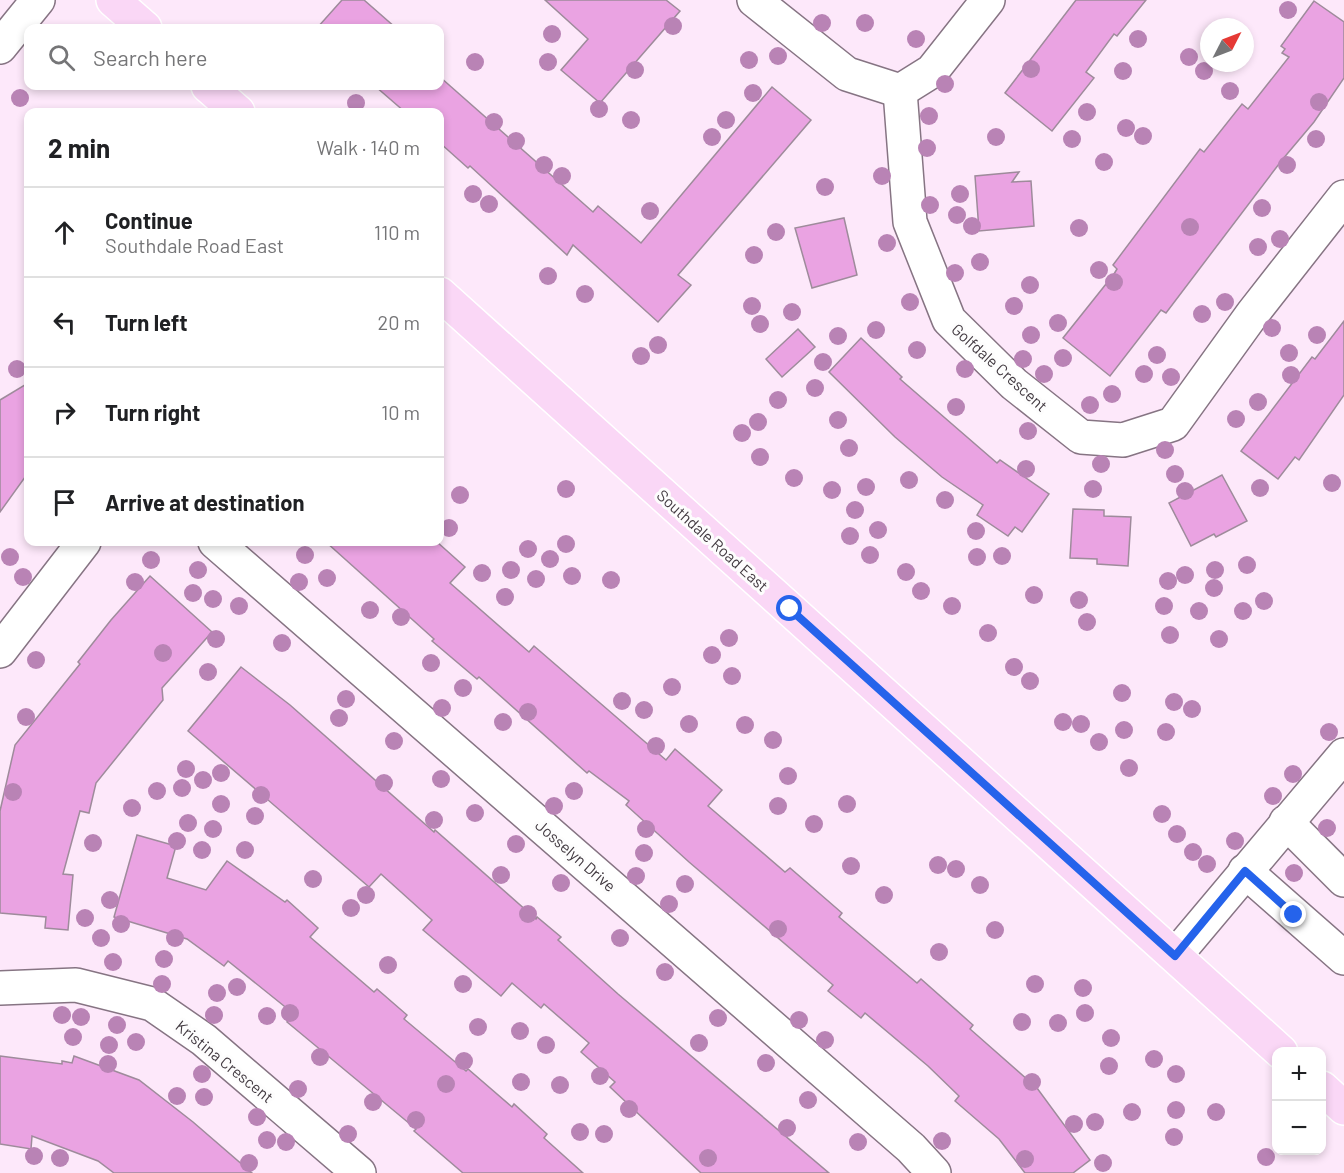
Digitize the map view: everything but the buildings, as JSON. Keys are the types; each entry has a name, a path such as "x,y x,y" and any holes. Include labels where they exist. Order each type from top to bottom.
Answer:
{"main road":[{"path":"113,0 140,24"},
{"path":"213,90 233,108"},
{"name":"Southdale Road East","path":"444,298 1275,1047"},
{"path":"1326,1092 1344,1108"}],"street":[{"path":"0,47 38,0"},
{"path":"754,0 847,74 900,91 932,71 988,0"},
{"name":"Golfdale Crescent","path":"900,91 910,222 949,320 1014,384 1081,437 1123,440 1173,424 1253,314 1344,197"},
{"path":"0,651 81,546"},
{"name":"Josselyn Drive","path":"220,546 902,1140 934,1173"},
{"path":"1175,956 1286,822 1340,767"},
{"path":"1286,822 1344,880"},
{"path":"1245,871 1344,958"},
{"name":"Kristina Crescent","path":"0,988 76,985 152,1004 204,1040 359,1173"}],"route":[{"path":"790,609 1175,956 1245,871 1294,915"}]}
